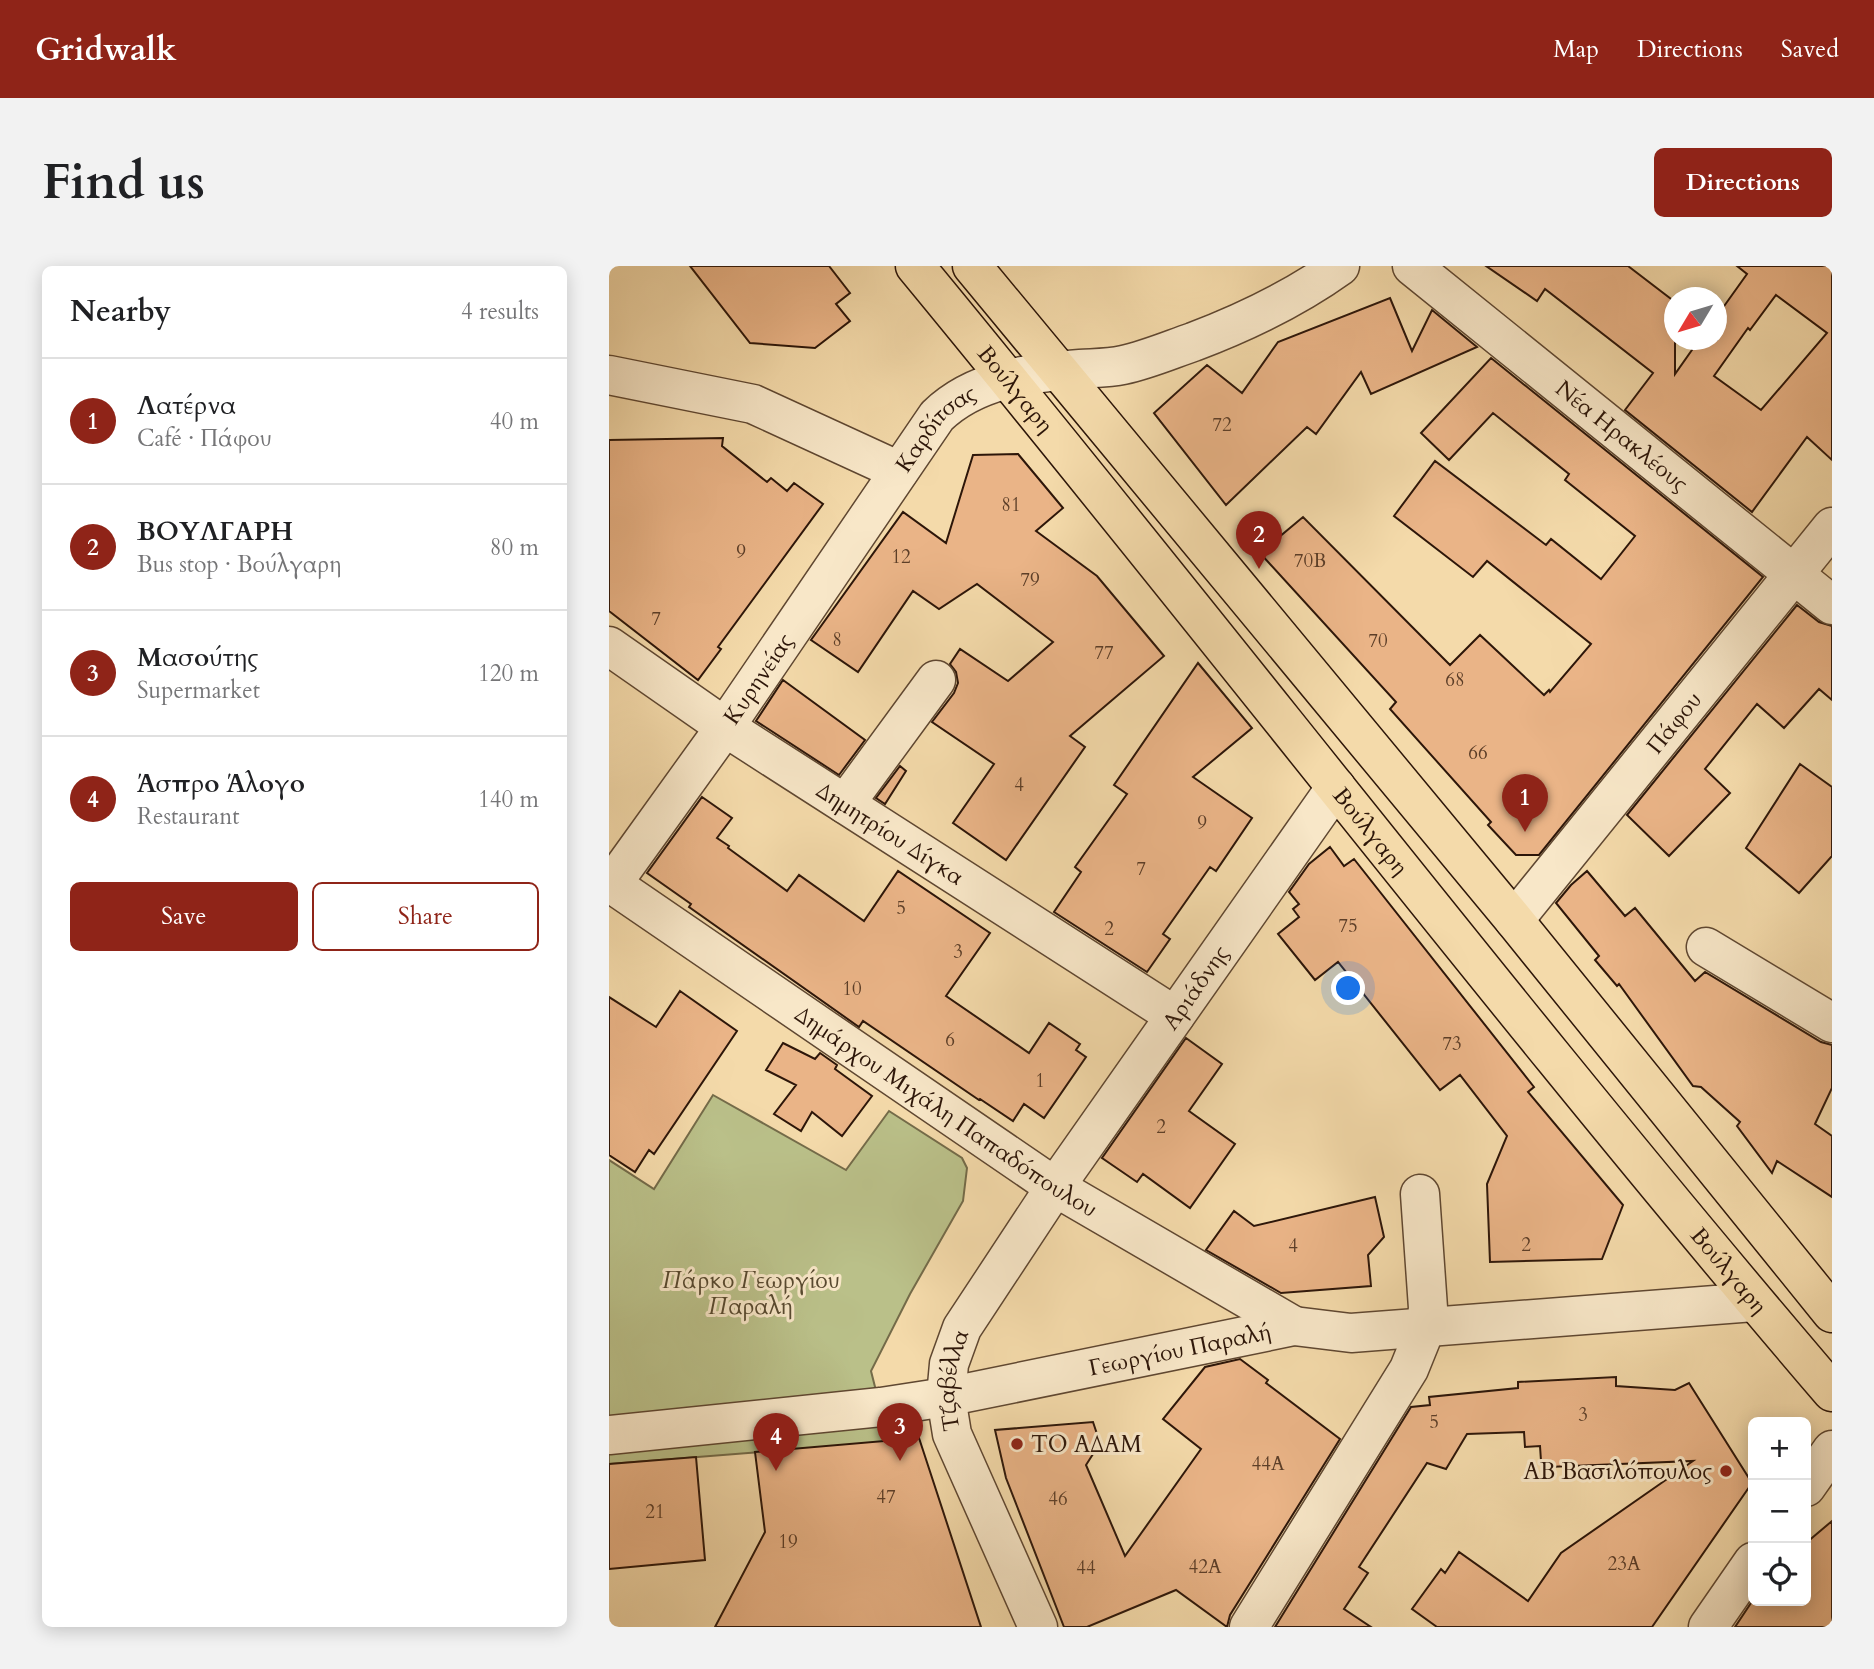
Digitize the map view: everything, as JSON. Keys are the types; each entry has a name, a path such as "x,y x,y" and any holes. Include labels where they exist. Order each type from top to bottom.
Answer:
{"main road":[{"name":"Βούλγαρη","path":"915,266 1554,1059 1832,1392"},
{"name":"Βούλγαρη","path":"972,266 1514,920 1832,1313"}],"street":[{"name":"Καρδίτσας","path":"609,375 753,404 899,471 937,416 949,404 980,386 1059,370 1122,365 1159,355 1282,304 1339,266"},
{"name":"Νέα Ηρακλέους","path":"1412,266 1832,605"},
{"name":"Κυρηνείας","path":"611,883 725,727 899,471"},
{"name":"Πάφου","path":"1514,920 1832,527"},
{"name":"Δημητρίου Δίγκα","path":"609,646 725,727 1175,1016"},
{"path":"845,804 936,680"},
{"name":"Αριάδνης","path":"1055,1187 1336,787"},
{"name":"Δημάρχου Μιχάλη Παπαδόπουλου","path":"611,883 1055,1187 1294,1326"},
{"path":"1706,947 1832,1023"},
{"name":"Τζαβέλλα","path":"1038,1627 952,1434 946,1397 949,1363 963,1328 1055,1187"},
{"path":"1249,1627 1409,1369 1426,1327 1428,1308 1420,1195"},
{"name":"Γεωργίου Παραλή","path":"609,1435 881,1407 946,1397 1294,1326 1351,1333 1755,1302"},
{"path":"1811,1480 1832,1450"},
{"path":"1707,1627 1748,1569"}],"green space":[{"name":"Πάρκο Γεωργίου Παραλή","path":"713,1095 846,1170 889,1111 962,1158 967,1168 963,1201 910,1294 871,1371 889,1442 609,1464 609,1160 654,1189"}],"building":[{"path":"690,266 829,266 850,293 836,304 850,321 815,348 750,343"},
{"path":"1486,266 1628,266 1664,294 1664,350 1675,350 1675,374 1692,350 1727,350 1727,302 1747,274 1737,266 1832,266 1832,460 1807,437 1752,512 1625,410 1653,373 1545,289 1537,301","holes":["1776,295 1827,333 1761,410 1714,376 1748,328 1750,330"]},
{"path":"1390,298 1412,351 1432,310 1477,347 1371,394 1361,372 1316,434 1307,427 1226,505 1154,413 1207,365 1242,393 1278,342"},
{"path":"1491,358 1763,577 1539,855 1516,855 1488,825 1491,822 1390,709 1396,702 1260,553 1303,517 1450,665 1480,635 1544,695 1549,690 1550,692 1591,644 1487,561 1473,577 1394,516 1435,461 1546,545 1551,539 1601,579 1635,536 1565,480 1569,474 1493,413 1449,460 1421,433"},
{"path":"723,438 722,446 767,482 771,478 787,491 794,483 823,504 718,647 721,649 698,680 609,611 609,440"},
{"path":"1018,454 1063,508 1036,531 1097,576 1164,656 1070,736 1085,747 1006,860 953,823 994,764 932,722 954,693 958,683 956,672 950,664 960,649 1008,681 1053,642 977,584 939,609 913,591 858,672 811,640 903,512 946,543 973,455"},
{"path":"1797,605 1819,622 1832,626 1832,700 1819,689 1784,728 1757,704 1705,769 1730,793 1669,856 1627,815"},
{"path":"1198,663 1252,728 1193,777 1252,818 1216,871 1210,867 1163,934 1170,939 1147,972 1054,912 1081,872 1075,867 1127,794 1114,785"},
{"path":"783,680 865,740 839,775 756,721"},
{"path":"1800,764 1832,787 1832,856 1799,893 1746,848"},
{"path":"900,766 906,771 885,804 876,798"},
{"path":"702,797 732,818 717,838 787,891 799,875 864,921 898,871 990,933 946,996 1029,1053 1049,1023 1080,1044 1076,1050 1086,1057 1044,1118 1024,1104 1013,1121 863,1021 859,1027 689,907 691,904 647,873"},
{"path":"1330,847 1344,866 1354,859 1534,1087 1528,1092 1623,1205 1602,1259 1490,1262 1487,1184 1507,1136 1460,1075 1440,1090 1338,962 1315,980 1278,934 1299,917 1293,909 1299,904 1289,892 1309,864"},
{"path":"1587,871 1625,916 1635,908 1695,981 1705,972 1821,1042 1832,1045 1832,1088 1815,1124 1832,1136 1832,1197 1777,1161 1772,1173 1737,1126 1740,1122 1701,1087 1693,1086 1619,984 1617,986 1595,960 1599,956 1556,903"},
{"path":"680,991 737,1031 654,1154 649,1150 635,1172 609,1155 609,997 656,1027"},
{"path":"1186,1038 1222,1064 1189,1111 1235,1144 1190,1208 1143,1174 1137,1182 1102,1158"},
{"path":"783,1043 815,1059 820,1053 837,1065 835,1069 872,1096 842,1136 812,1112 801,1131 774,1114 796,1085 766,1070"},
{"path":"1375,1197 1384,1237 1368,1255 1371,1286 1281,1293 1206,1250 1234,1211 1254,1226"},
{"path":"1240,1359 1268,1380 1266,1383 1340,1439 1230,1615 1227,1627 1176,1590 1087,1627 1064,1627 1006,1478 995,1430 1093,1422 1100,1443 1086,1465 1125,1556 1201,1449 1163,1419 1205,1367"},
{"path":"1616,1377 1616,1386 1675,1390 1689,1383 1748,1477 1748,1489 1652,1627 1437,1627 1412,1609 1441,1569 1445,1573 1459,1552 1528,1601 1561,1553 1693,1461 1548,1467 1548,1461 1541,1461 1540,1446 1525,1447 1524,1432 1467,1434 1446,1469 1427,1463 1359,1567 1368,1573 1344,1609 1371,1627 1275,1627 1411,1407 1430,1405 1429,1397 1518,1388 1518,1382"},
{"path":"919,1438 981,1627 715,1627 765,1532 755,1452"},
{"path":"696,1457 705,1560 609,1569 609,1464"},
{"path":"1832,1521 1832,1627 1735,1627 1749,1606 1811,1606 1811,1539"}],"place":[{"name":"ΒΟΥΛΓΑΡΗ","path":"1259,569"},
{"name":"Λατέρνα","path":"1525,832"},
{"name":"ΤΟ ΑΔΑΜ","path":"1017,1444"},
{"name":"Μασούτης","path":"900,1461"},
{"name":"Άσπρο Άλογο","path":"776,1471"},
{"name":"ΑΒ Βασιλόπουλος","path":"1726,1471"}]}
